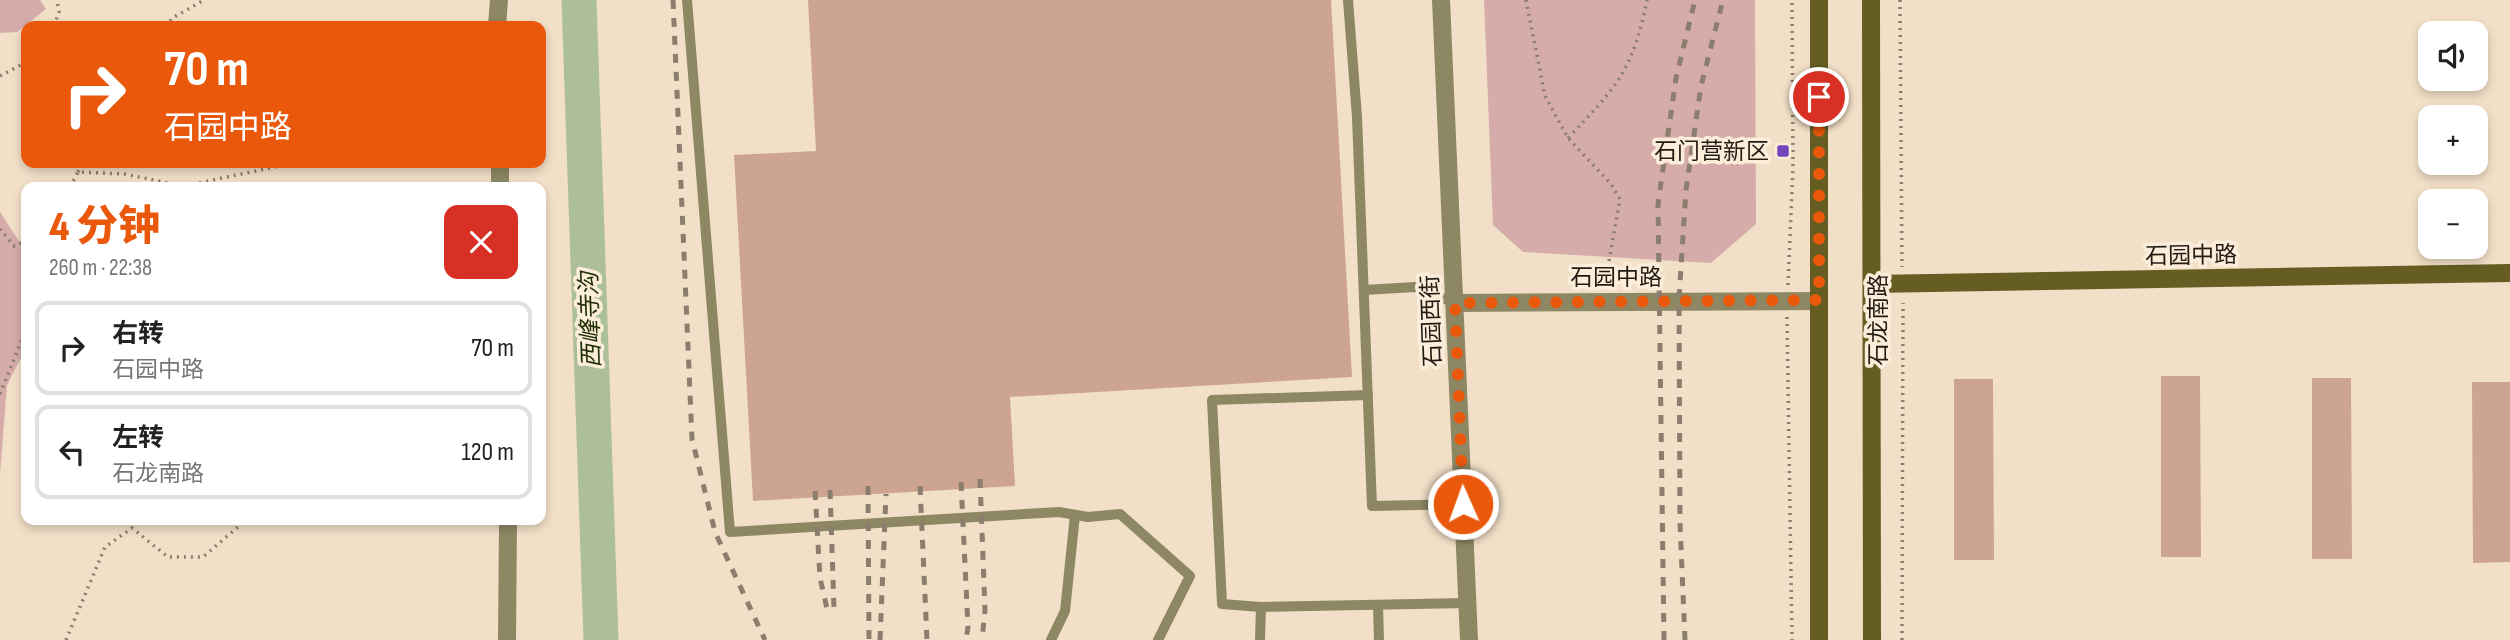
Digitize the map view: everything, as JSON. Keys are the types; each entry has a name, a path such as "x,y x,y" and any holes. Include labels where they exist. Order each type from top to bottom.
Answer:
{"main road":[{"path":"1819,0 1819,640"},
{"name":"石龙南路","path":"1871,0 1872,640"},
{"name":"石园中路","path":"1872,284 2510,273"}],"street":[{"path":"497,21 499,0"},
{"name":"石园西街","path":"1441,0 1469,640"},
{"name":"石园中路","path":"1455,303 1819,300"},
{"path":"507,640 509,525"}],"lane":[{"path":"687,0 730,532 1059,512 1075,515 1120,514 1190,576 1157,640"},
{"path":"1348,0 1357,117 1372,506 1463,504"},
{"path":"1364,290 1415,287 1455,303"},
{"path":"1368,395 1212,400 1222,604 1261,607 1468,603"},
{"path":"1051,640 1065,611 1075,515"},
{"path":"1378,605 1379,640"},
{"path":"1260,640 1261,607"}],"path":[{"path":"56,21 59,12 57,0"},
{"path":"170,21 204,0"},
{"path":"1526,0 1545,96 1568,138 1611,184 1620,199 1607,272"},
{"path":"1568,138 1605,100 1630,64 1647,0"},
{"name":"石龙南路","path":"1900,0 1903,284 1902,640"},
{"path":"0,76 21,65"},
{"path":"73,182 80,168"},
{"path":"203,182 270,168"},
{"path":"78,172 124,174 164,182"},
{"path":"0,229 14,246 21,242"},
{"path":"0,394 21,342"},
{"path":"66,640 105,547 132,528 168,557 203,556 240,525"}],"shaded area":[{"path":"0,0 40,0 46,9 31,21 21,21 21,29 17,32 0,33"},
{"path":"1484,0 1755,0 1756,224 1711,263 1523,252 1493,225"},
{"path":"0,212 21,244 21,358 7,385 0,474"}],"building":[{"path":"808,0 1331,0 1352,377 1010,397 1015,486 753,501 734,155 816,151"},
{"path":"2161,376 2200,376 2201,557 2161,557"},
{"path":"2312,378 2351,378 2352,559 2312,559"},
{"path":"1954,379 1993,379 1994,560 1954,560"},
{"path":"2472,382 2510,382 2510,562 2473,563"}],"waterway":[{"name":"西峰寺沟","path":"579,0 601,640"}],"railway":[{"path":"673,0 692,439 715,532 765,640"},
{"path":"1664,640 1658,204 1676,78 1695,0"},
{"path":"1685,640 1680,523 1679,298 1686,190 1701,86 1723,0"},
{"path":"980,479 985,610 982,640"},
{"path":"961,482 968,627 966,640"},
{"path":"868,486 869,640"},
{"path":"920,486 927,640"},
{"path":"830,490 834,609"},
{"path":"815,491 820,578 828,613"},
{"path":"880,640 886,494"}],"place":[{"name":"石门营新区","path":"1783,151"}],"route":[{"path":"1463,504 1455,303 1819,300 1819,97"}]}
